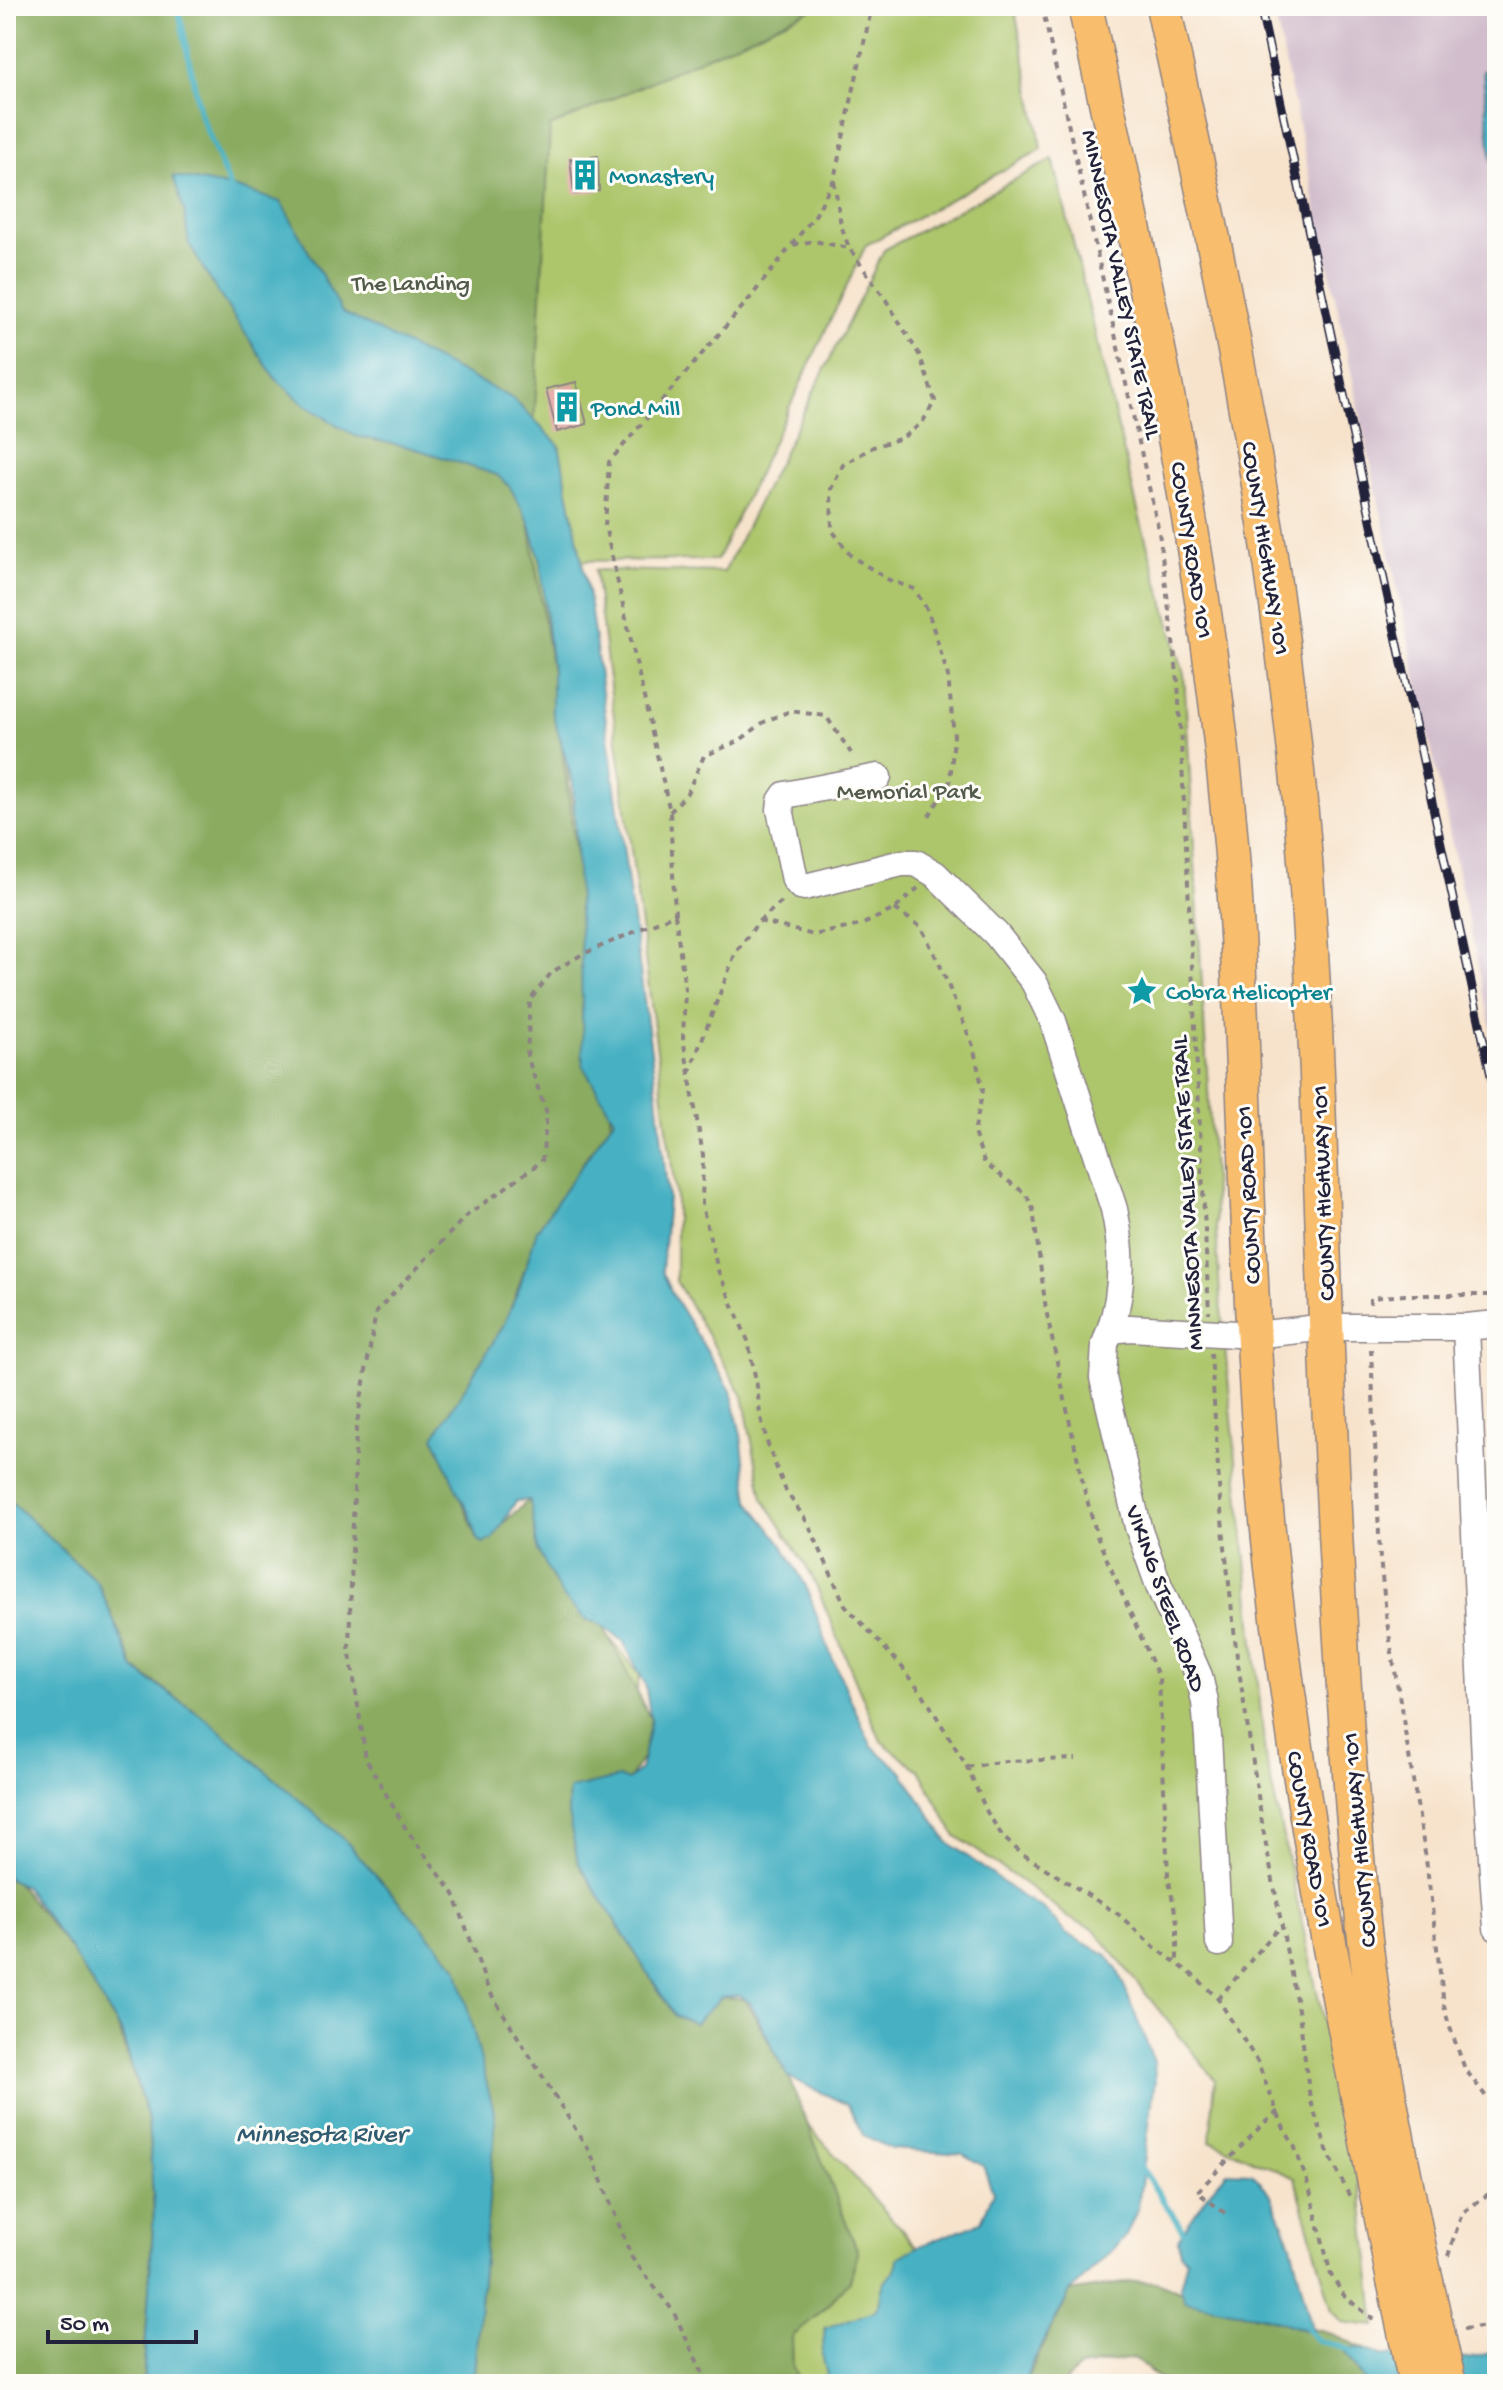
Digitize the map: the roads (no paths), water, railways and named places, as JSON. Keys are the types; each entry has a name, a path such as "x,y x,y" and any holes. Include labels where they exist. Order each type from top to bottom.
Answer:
{"main road":[{"name":"COUNTY ROAD 101","path":"1085,6 1166,387 1216,709 1234,883 1254,1335 1269,1538 1291,1720 1316,1875 1422,2276 1416,2384"},
{"name":"COUNTY HIGHWAY 101","path":"1163,6 1234,342 1265,523 1290,702 1315,1018 1332,1468 1345,1687 1365,1934 1393,2122 1422,2276 1449,2384"}],"street":[{"name":"VIKING STEEL ROAD","path":"878,777 785,795 780,809 795,880 805,887 902,863 916,863 935,874 1007,946 1034,982 1053,1021 1119,1230 1119,1298 1105,1344 1103,1378 1138,1527 1159,1586 1199,1676 1205,1702 1219,1943"},
{"path":"1110,1330 1130,1328 1254,1335 1327,1327 1466,1327 1497,1324"},
{"path":"1466,1327 1484,1744 1497,1928"}],"water":[{"path":"1497,67 1497,217 1483,71"},
{"path":"173,176 237,188 281,202 342,312 512,398 559,445 589,597 657,1095 668,1198 662,1271 673,1295 731,1391 741,1435 749,1501 782,1544 806,1586 831,1655 871,1745 902,1772 948,1842 1021,1896 1044,1909 1066,1934 1106,1954 1118,1971 1154,2062 1155,2080 1138,2208 1125,2237 1070,2292 1024,2384 829,2384 822,2354 825,2328 874,2311 898,2258 917,2247 981,2222 993,2193 983,2166 963,2154 892,2149 863,2135 848,2105 788,2077 750,2003 739,1995 721,1997 695,2023 675,2016 578,1862 568,1814 569,1789 618,1778 628,1780 640,1770 651,1720 645,1684 623,1641 598,1623 586,1620 562,1596 538,1551 530,1500 516,1501 493,1539 483,1544 478,1539 434,1437 502,1328 519,1289 537,1230 614,1119 583,1066 573,784 552,711 552,671 540,560 529,522 510,487 497,475 413,448 355,436 305,405 275,378 189,244 184,210"},
{"name":"Minnesota River","path":"6,1497 98,1583 134,1669 210,1722 344,1839 457,1967 496,2119 473,2384 143,2384 154,2210 148,2119 121,2031 71,1950 24,1886 6,1877"},
{"path":"1227,2172 1252,2173 1270,2193 1291,2244 1313,2333 1266,2317 1185,2301 1180,2286 1187,2260 1180,2253 1178,2239 1207,2195"},
{"path":"1343,2348 1358,2348 1382,2355 1469,2359 1497,2351 1497,2384 1367,2384"}],"waterway":[{"path":"178,6 200,113 231,190"},
{"path":"1137,2166 1143,2170 1189,2236"},
{"path":"1308,2330 1317,2340 1350,2350"}],"railway":[{"path":"1260,6 1497,1103"}],"place":[{"name":"Monastery","path":"585,175"},
{"name":"Pond Mill","path":"567,407"},
{"name":"Cobra Helicopter","path":"1142,991"}],"park label":[{"name":"The Landing","path":"411,282"},
{"name":"Memorial Park","path":"908,790"}]}
